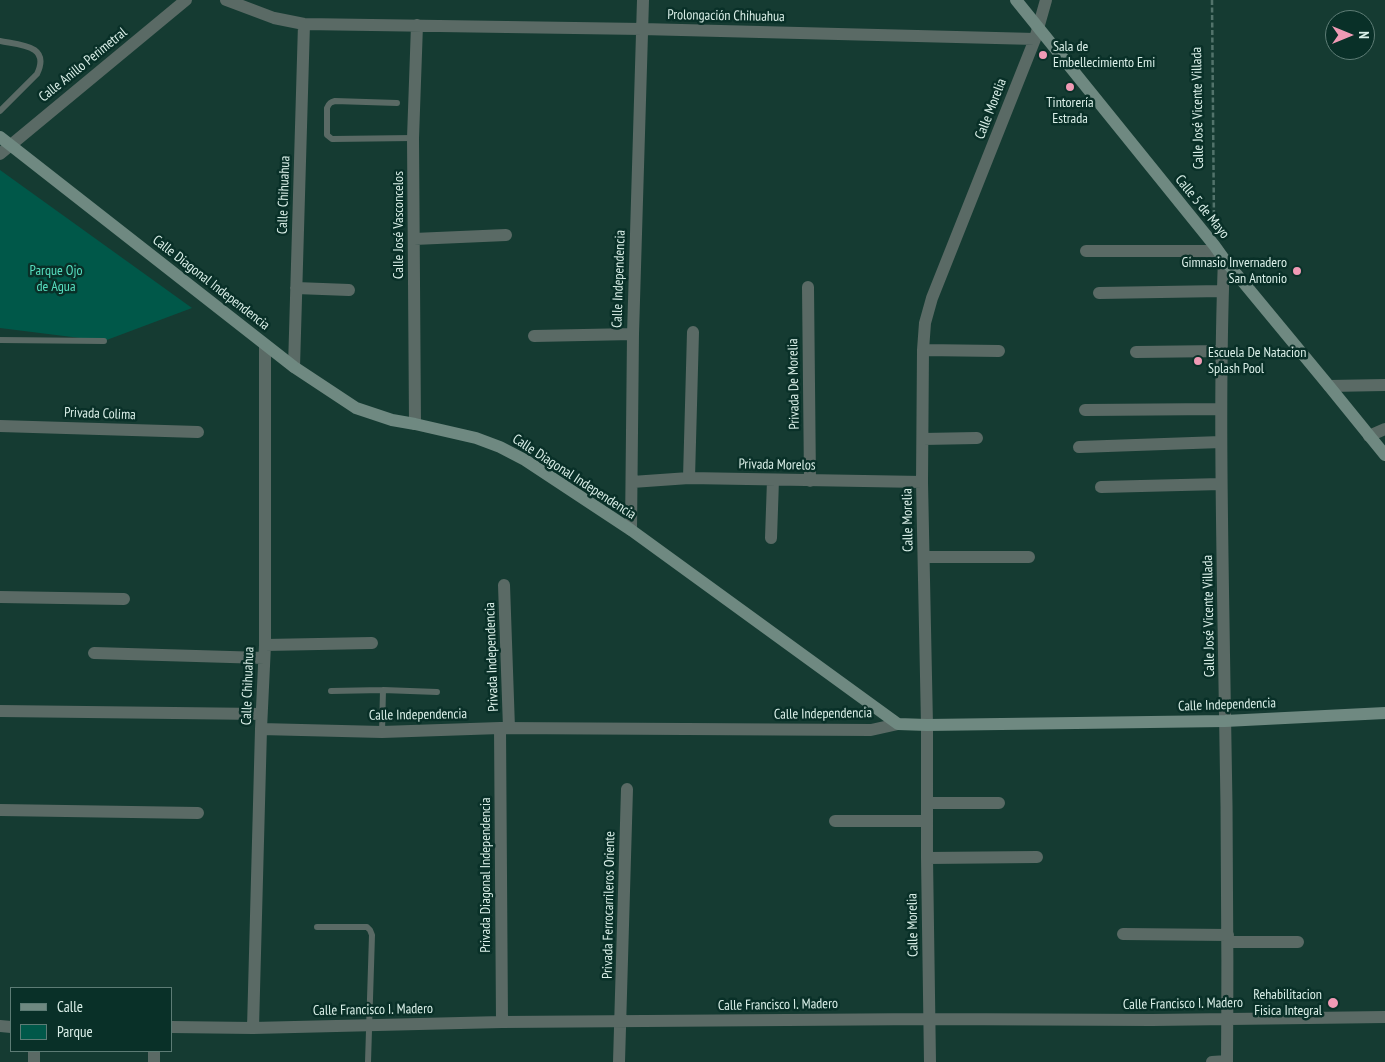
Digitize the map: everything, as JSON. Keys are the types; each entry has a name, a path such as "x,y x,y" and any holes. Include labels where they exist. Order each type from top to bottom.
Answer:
{"main road":[{"name":"Calle 5 de Mayo","path":"1016,0 1037,34 1385,455"},
{"name":"Calle Diagonal Independencia","path":"5,141 265,345 294,367 356,408 392,420 476,438 500,447 525,460 631,530 898,724"},
{"name":"Calle Independencia","path":"898,724 1225,721 1385,713"}],"street":[{"name":"Calle Anillo Perimetral","path":"0,154 5,141 186,0"},
{"path":"226,0 274,18 304,24 417,26"},
{"name":"Calle Independencia","path":"631,530 633,334 643,0"},
{"name":"Calle Morelia","path":"930,1062 927,725 922,482 925,323 932,298 1037,34 1046,0"},
{"name":"Calle Chihuahua","path":"294,367 304,24"},
{"name":"Prolongación Chihuahua","path":"417,26 1037,34"},
{"name":"Calle José Vasconcelos","path":"415,424 413,138 417,26"},
{"path":"414,239 506,236"},
{"path":"1086,251 1219,252"},
{"name":"Calle José Vicente Villada","path":"1219,252 1222,291 1221,409 1228,939 1227,1062"},
{"name":"Privada De Morelia","path":"808,287 810,481"},
{"path":"296,288 349,290"},
{"path":"1100,293 1222,291"},
{"path":"690,478 693,332"},
{"path":"534,336 633,334"},
{"name":"Calle Chihuahua","path":"253,1028 264,652 265,345"},
{"path":"923,350 999,351"},
{"path":"1136,352 1221,351"},
{"path":"1329,386 1385,385"},
{"path":"1085,410 1221,409"},
{"name":"Privada Colima","path":"0,426 198,432"},
{"path":"1369,436 1385,429"},
{"path":"923,439 977,438"},
{"path":"1079,447 1222,442"},
{"name":"Privada Morelos","path":"632,482 690,478 922,482"},
{"path":"771,538 773,480"},
{"path":"1101,487 1222,484"},
{"path":"924,557 1029,557"},
{"name":"Privada Independencia","path":"504,585 504,728"},
{"path":"0,597 124,599"},
{"path":"94,653 264,652 372,643"},
{"path":"0,711 261,714"},
{"name":"Calle Independencia","path":"261,729 382,732 504,728 870,730 898,724"},
{"name":"Privada Diagonal Independencia","path":"502,1022 504,728"},
{"name":"Privada Ferrocarrileros Oriente","path":"619,1062 626,789"},
{"path":"928,802 999,803"},
{"path":"0,810 198,813"},
{"path":"835,821 927,820"},
{"path":"927,858 1037,857"},
{"path":"1123,934 1298,942"},
{"name":"Calle Francisco I. Madero","path":"172,1027 253,1028 621,1021 1152,1020 1385,1017"},
{"path":"1212,1062 1227,1062"}],"lane":[{"path":"0,41 35,49 40,58 40,66 36,74 0,111"},
{"path":"397,103 332,102 328,104 327,108 327,135 332,139 413,138"},
{"path":"0,340 104,341"},
{"path":"382,732 383,690"},
{"path":"331,691 438,692"},
{"path":"317,928 367,928 372,935 368,1062"}],"path":[{"name":"Calle José Vicente Villada","path":"1212,0 1219,252"}],"green space":[{"name":"Parque Ojo de Agua","path":"0,170 192,308 104,341 0,328"}],"place":[{"name":"Sala de Embellecimiento Emi","path":"1043,55"},
{"name":"Tintorería Estrada","path":"1070,87"},
{"name":"Gimnasio Invernadero San Antonio","path":"1297,271"},
{"name":"Escuela De Natacion Splash Pool","path":"1198,361"},
{"name":"Rehabilitacion Fisica Integral","path":"1333,1003"}]}
